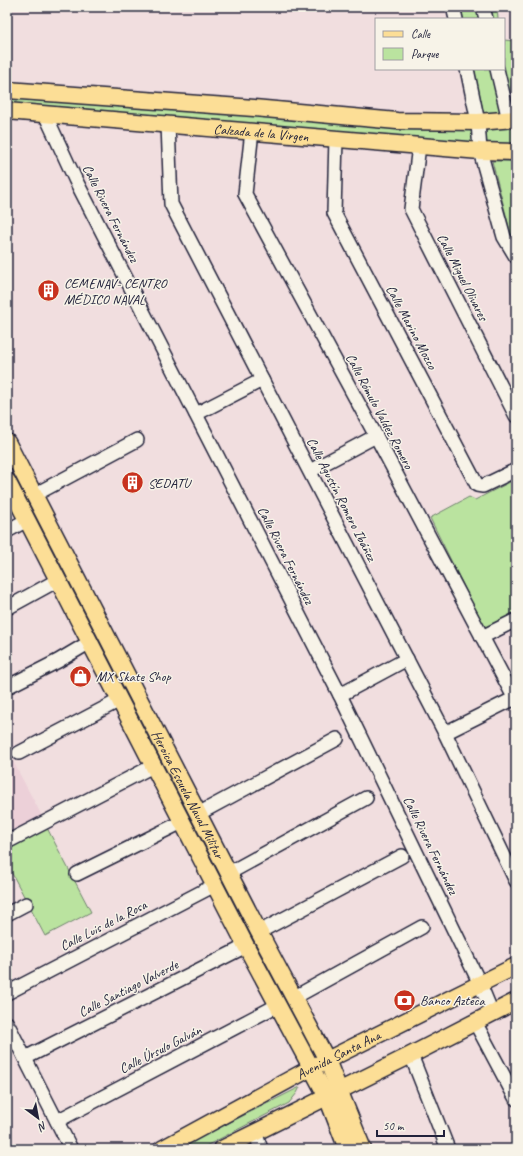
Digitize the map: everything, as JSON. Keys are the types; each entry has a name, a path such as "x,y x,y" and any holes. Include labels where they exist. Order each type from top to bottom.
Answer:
{"main road":[{"name":"Calzada de la Virgen","path":"7,90 254,108 397,121 478,122 512,119"},
{"name":"Calzada de la Virgen","path":"7,111 480,151 516,152"},
{"name":"Heroica Escuela Naval Militar","path":"9,451 34,495 228,873 327,1060 333,1094 347,1149"},
{"name":"Heroica Escuela Naval Militar","path":"7,481 246,946 311,1068 333,1094 363,1149"},
{"name":"Avenida Santa Ana","path":"162,1149 311,1068 516,966"},
{"path":"222,1149 516,1001"}],"street":[{"path":"453,7 456,18"},
{"path":"483,7 486,18"},
{"path":"467,70 478,122 480,151 504,237 516,257"},
{"path":"497,70 512,119"},
{"name":"Calle Rivera Fernández","path":"45,114 75,179 340,695 480,984 492,1013"},
{"name":"Calle Agustín Romero Ibáñez","path":"168,124 171,204 445,733 516,881"},
{"name":"Calle Rómulo Valdez Romero","path":"252,131 245,194 376,436 515,700"},
{"name":"Calle Marino Mozco","path":"336,138 334,213 477,485 483,486 516,470"},
{"name":"Calle Miguel Olivares","path":"419,146 411,209 516,416"},
{"path":"196,414 262,380"},
{"path":"310,471 376,436"},
{"path":"34,495 137,440"},
{"path":"7,530 27,520"},
{"path":"7,608 58,580"},
{"path":"482,637 516,620"},
{"path":"7,687 90,642"},
{"path":"340,695 407,660"},
{"path":"18,753 120,700"},
{"path":"445,733 515,700"},
{"path":"198,814 337,739"},
{"path":"7,842 153,766"},
{"path":"228,873 366,798"},
{"path":"77,874 182,822"},
{"path":"259,932 402,856"},
{"name":"Calle Luis de la Rosa","path":"7,993 215,885"},
{"path":"7,914 26,904"},
{"path":"295,997 422,927"},
{"name":"Calle Santiago Valverde","path":"25,1058 246,946"},
{"name":"Calle Úrsulo Galván","path":"57,1121 278,1005"},
{"path":"475,1022 516,1099"},
{"path":"7,1023 71,1149"},
{"path":"411,1055 448,1149"},
{"path":"255,1132 261,1149"}],"shaded area":[{"path":"7,750 42,816 7,834"}],"green space":[{"path":"460,7 497,7 498,18 463,18"},
{"path":"505,40 514,41 510,101 516,111 484,115 474,70 505,70"},
{"path":"7,98 399,127 473,128 475,145 7,106"},
{"path":"516,127 516,142 514,146 487,146 486,129"},
{"path":"492,161 515,161 516,242 511,234"},
{"path":"516,479 516,613 485,629 430,518 469,497 475,500"},
{"path":"46,826 91,912 45,936 7,864 7,847"},
{"path":"300,1087 289,1103 200,1149 177,1149"}],"place":[{"name":"CEMENAV- CENTRO MÉDICO NAVAL","path":"48,291"},
{"name":"SEDATU","path":"132,483"},
{"name":"MX Skate Shop","path":"81,676"},
{"name":"Banco Azteca","path":"405,1000"}]}
